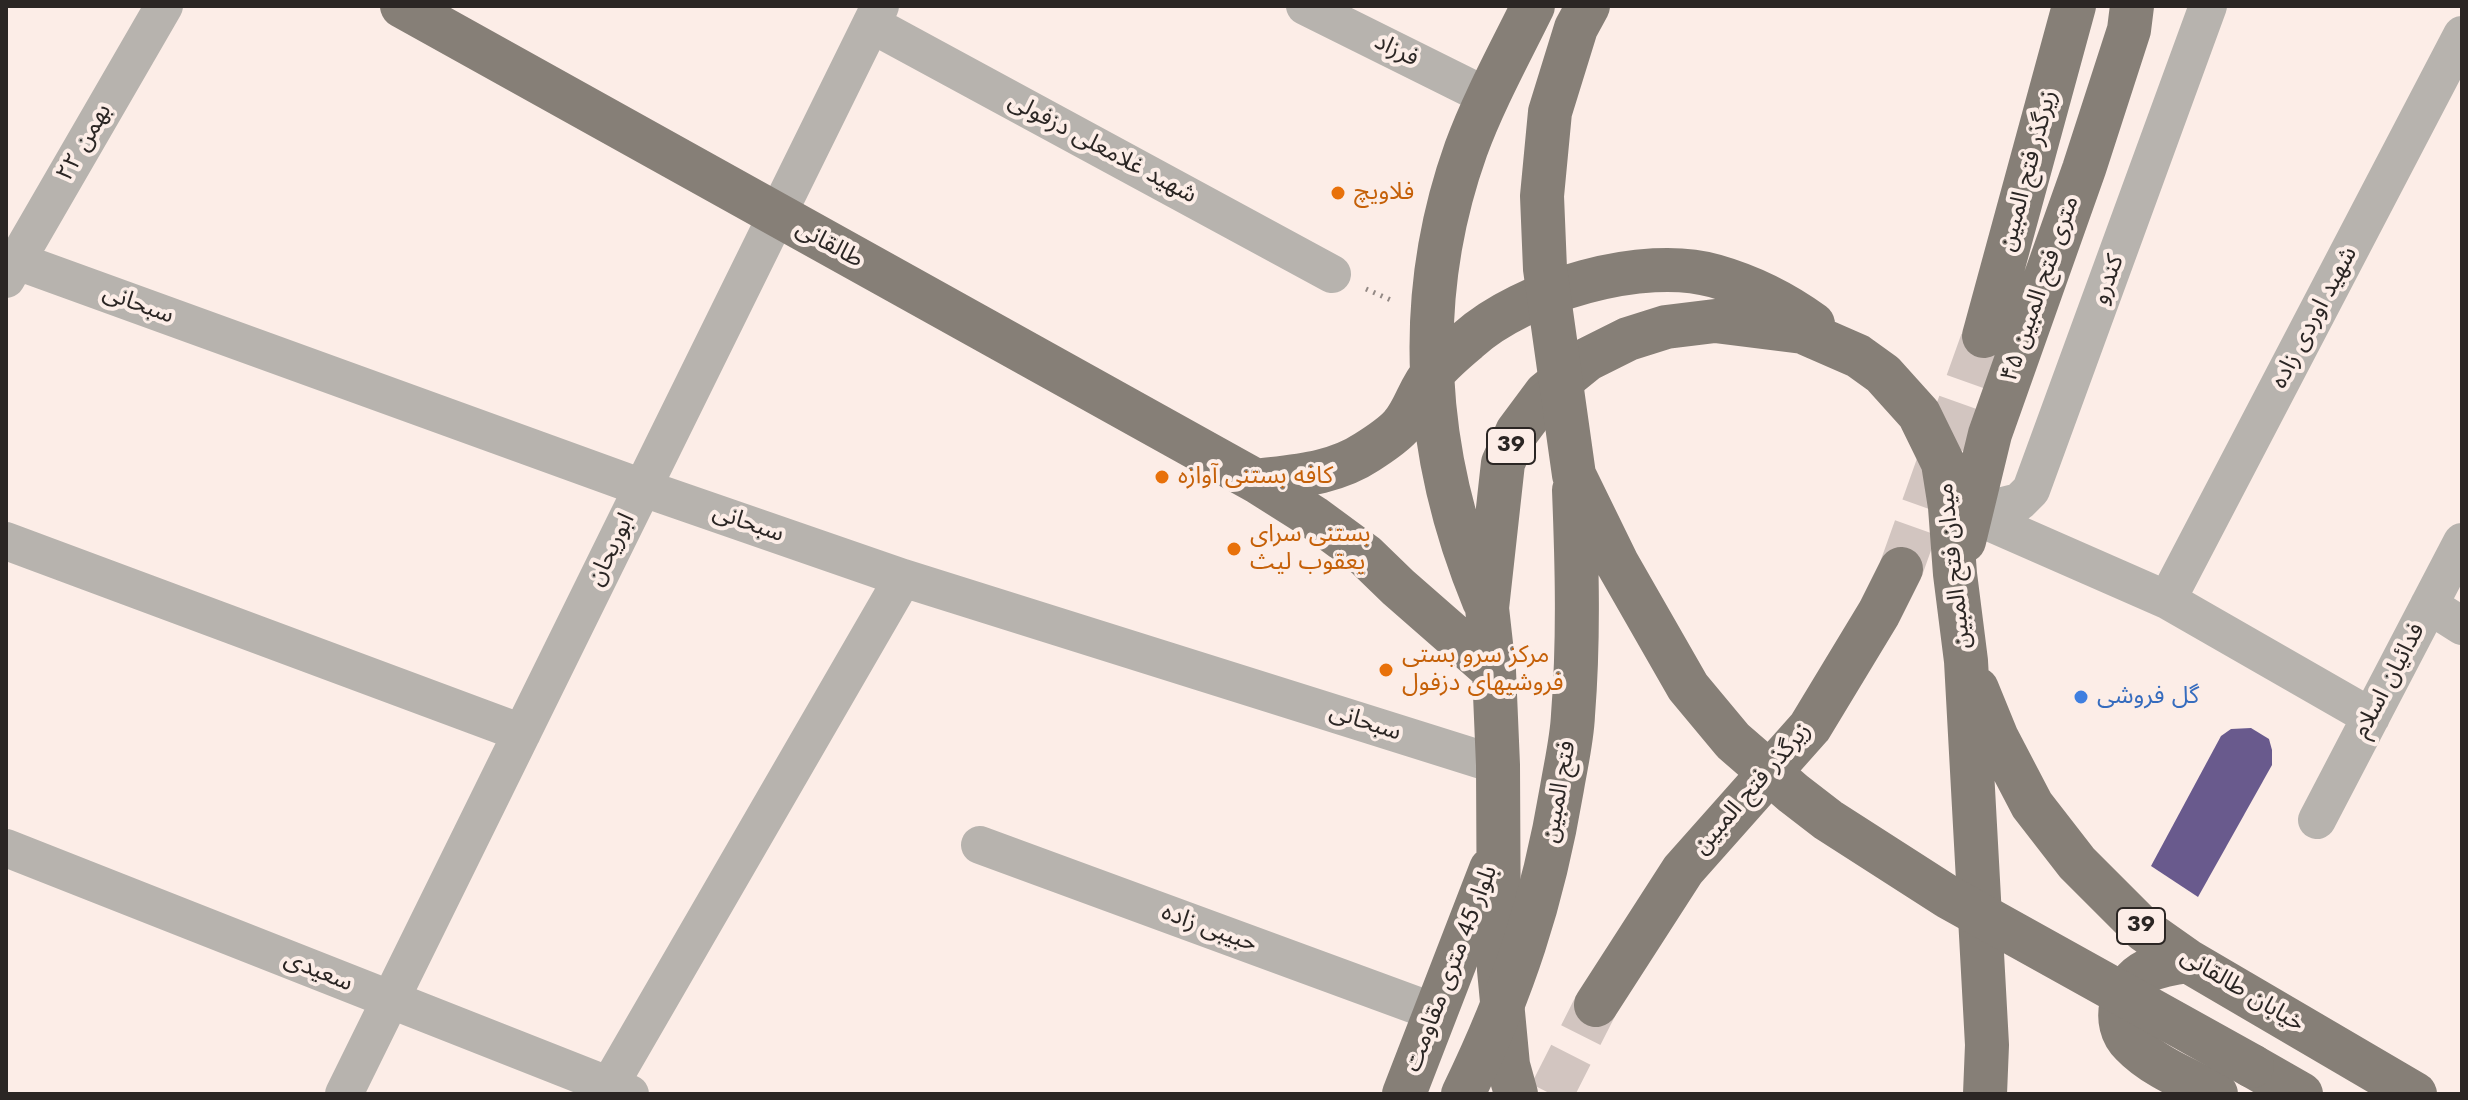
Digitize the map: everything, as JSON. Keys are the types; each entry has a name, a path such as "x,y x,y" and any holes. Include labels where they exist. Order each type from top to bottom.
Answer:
{"main road":[{"name":"طالقانی","path":"402,6 1256,481 1366,556 1494,671"},
{"name":"39","path":"1487,608 1468,563 1442,471 1431,375 1432,318 1438,261 1466,150 1488,97 1533,6"},
{"path":"1588,6 1576,28 1550,112 1542,196 1545,269 1574,475 1617,563 1688,687 1733,741 1828,820 1948,897 2301,1094"},
{"name":"زیرگذر فتح المبین","path":"1984,336 2074,6"},
{"name":"۴۵ متری فتح المبین","path":"1955,574 1990,434 2084,169 2129,30 2132,6"},
{"path":"1256,481 1310,475 1340,467 1366,453 1402,426 1431,375 1471,337 1541,297 1595,279 1666,269 1713,275 1792,308 1858,356"},
{"name":"میدان فتح المبین","path":"1516,1094 1508,1065 1499,970 1498,765 1494,671 1487,608 1503,463 1517,432 1546,393 1588,359 1628,339 1666,327 1715,321 1803,332 1858,356 1883,374 1919,414 1943,463 1966,661 1987,1045 1985,1094"},
{"name":"فتح المبین","path":"1463,1094 1512,986 1532,928 1554,835 1573,719 1578,602 1574,475"},
{"name":"زیرگذر فتح المبین","path":"1596,1005 1683,870 1810,727 1879,613 1901,569"},
{"name":"خیابان طالقانی","path":"1966,661 1997,738 2032,805 2077,863 2133,919 2188,961 2415,1094"},
{"name":"بلوار 45 متری مقاومت","path":"1404,1094 1500,844"},
{"path":"2188,961 2164,964 2144,972 2121,1000 2120,1015 2129,1043 2149,1059 2216,1094"}],"street":[{"name":"۲۲ بهمن","path":"10,266 164,6"},
{"name":"فرزاد","path":"1305,6 1488,97"},
{"name":"کندرو","path":"1971,514 2019,502 2031,490 2208,6"},
{"name":"ابوریحان","path":"344,1094 876,15"},
{"name":"شهید غلامعلی دزفولی","path":"876,15 1332,274"},
{"name":"شهید اوردی زاده","path":"2167,600 2462,35"},
{"name":"سبحانی","path":"10,266 903,578 1498,765"},
{"path":"1971,514 2167,600 2371,717"},
{"path":"6,541 522,733"},
{"name":"فدائیان اسلام","path":"2317,820 2462,542"},
{"path":"619,1090 903,578"},
{"path":"2429,605 2462,626"},
{"name":"حبیبی زاده","path":"980,845 1437,1013"},
{"name":"سعیدی","path":"10,857 619,1090"}],"path":[{"path":"1332,274 1432,318"}],"building":[{"path":"2251,728 2269,739 2272,765 2198,897 2151,866 2221,736 2231,729"}],"tunnel":[{"path":"1901,569 1984,336"},
{"path":"1551,1094 1596,1005"}],"place":[{"name":"فلاویچ","path":"1338,193"},
{"name":"کافه بستنی آوازه","path":"1162,477"},
{"name":"بستنی سرای یعقوب لیث","path":"1234,549"},
{"name":"مرکز سرو بستی فروشیهای دزفول","path":"1386,670"},
{"name":"گل فروشی","path":"2081,697"}]}
